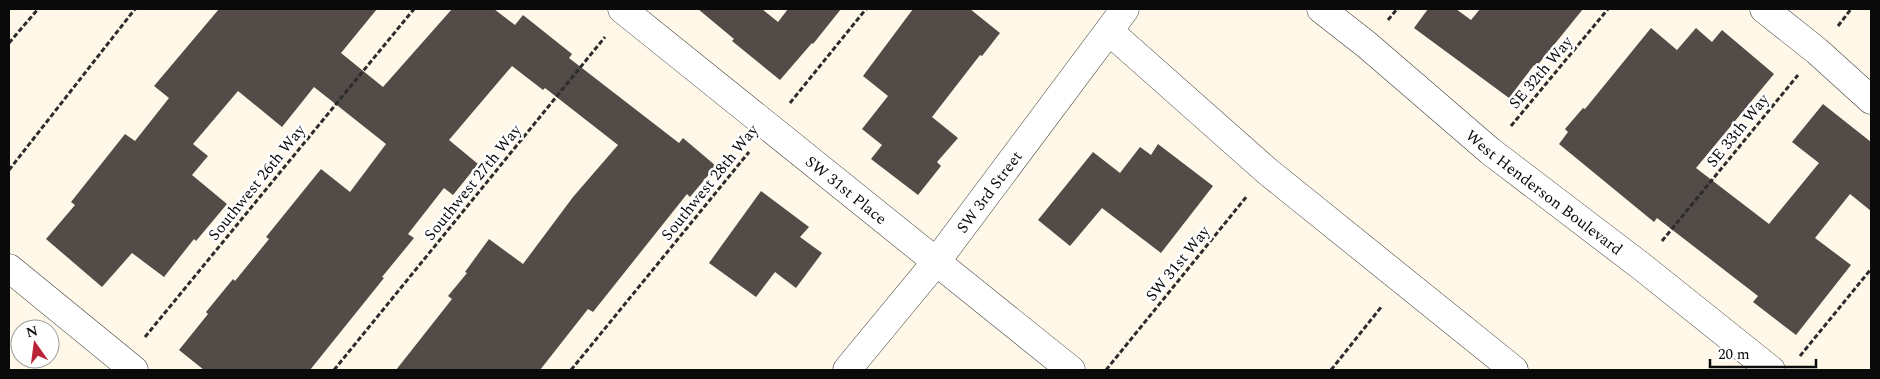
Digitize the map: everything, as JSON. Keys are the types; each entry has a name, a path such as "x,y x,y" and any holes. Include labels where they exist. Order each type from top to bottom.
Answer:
{"street":[{"name":"SW 3rd Street","path":"847,370 936,262 1125,9"},
{"name":"West Henderson Boulevard","path":"1321,9 1367,45 1490,151 1641,266 1783,367"},
{"path":"1764,9 1817,51 1871,100"},
{"name":"SW 31st Place","path":"624,10 1070,370"},
{"path":"1109,31 1267,171 1401,281 1514,370"},
{"path":"9,268 129,366"}],"path":[{"path":"9,43 38,9"},
{"path":"9,170 135,9"},
{"name":"Southwest 26th Way","path":"129,366 414,9"},
{"name":"Southwest 28th Way","path":"571,370 866,9"},
{"name":"SE 32th Way","path":"1490,151 1608,9"},
{"name":"SE 33th Way","path":"1641,266 1851,9"},
{"name":"Southwest 27th Way","path":"334,370 624,10"},
{"name":"SW 31st Way","path":"1106,370 1267,171"},
{"path":"1783,367 1871,269"},
{"path":"1331,370 1401,281"}],"building":[{"path":"219,9 377,9 341,53 383,87 452,9 494,9 515,25 523,15 572,54 569,58 679,143 683,138 716,166 690,197 687,194 593,312 588,309 540,370 396,370 452,299 448,296 467,273 465,272 489,239 523,264 573,197 618,145 545,88 543,90 512,66 449,140 478,164 453,195 444,188 408,234 414,238 310,370 204,370 179,350 208,314 206,312 233,279 235,281 269,239 266,237 321,169 350,192 386,144 314,87 282,127 238,91 193,144 208,156 192,175 227,204 196,241 194,239 164,277 132,253 102,287 46,239 75,205 71,202 125,134 135,141 169,98 154,86"},
{"path":"698,9 762,9 778,22 788,9 841,9 813,44 780,80 732,41 734,39"},
{"path":"913,9 970,9 1000,33 982,56 980,55 932,117 958,138 937,162 941,166 918,195 871,159 882,145 862,129 888,96 863,76"},
{"path":"1428,9 1456,9 1471,20 1480,9 1583,9 1536,67 1534,65 1509,98 1414,28"},
{"path":"1651,28 1677,50 1696,28 1712,42 1722,30 1774,74 1696,168 1769,224 1819,163 1792,142 1823,104 1871,142 1871,211 1850,194 1815,238 1851,265 1796,335 1753,302 1758,296 1657,218 1654,222 1559,144 1568,132 1565,129 1583,108 1585,109"},
{"path":"1158,144 1213,186 1161,253 1102,208 1070,246 1038,220 1093,152 1120,173 1140,147 1151,155"},
{"path":"761,191 809,227 800,237 822,253 796,288 775,272 756,297 709,263"}]}
